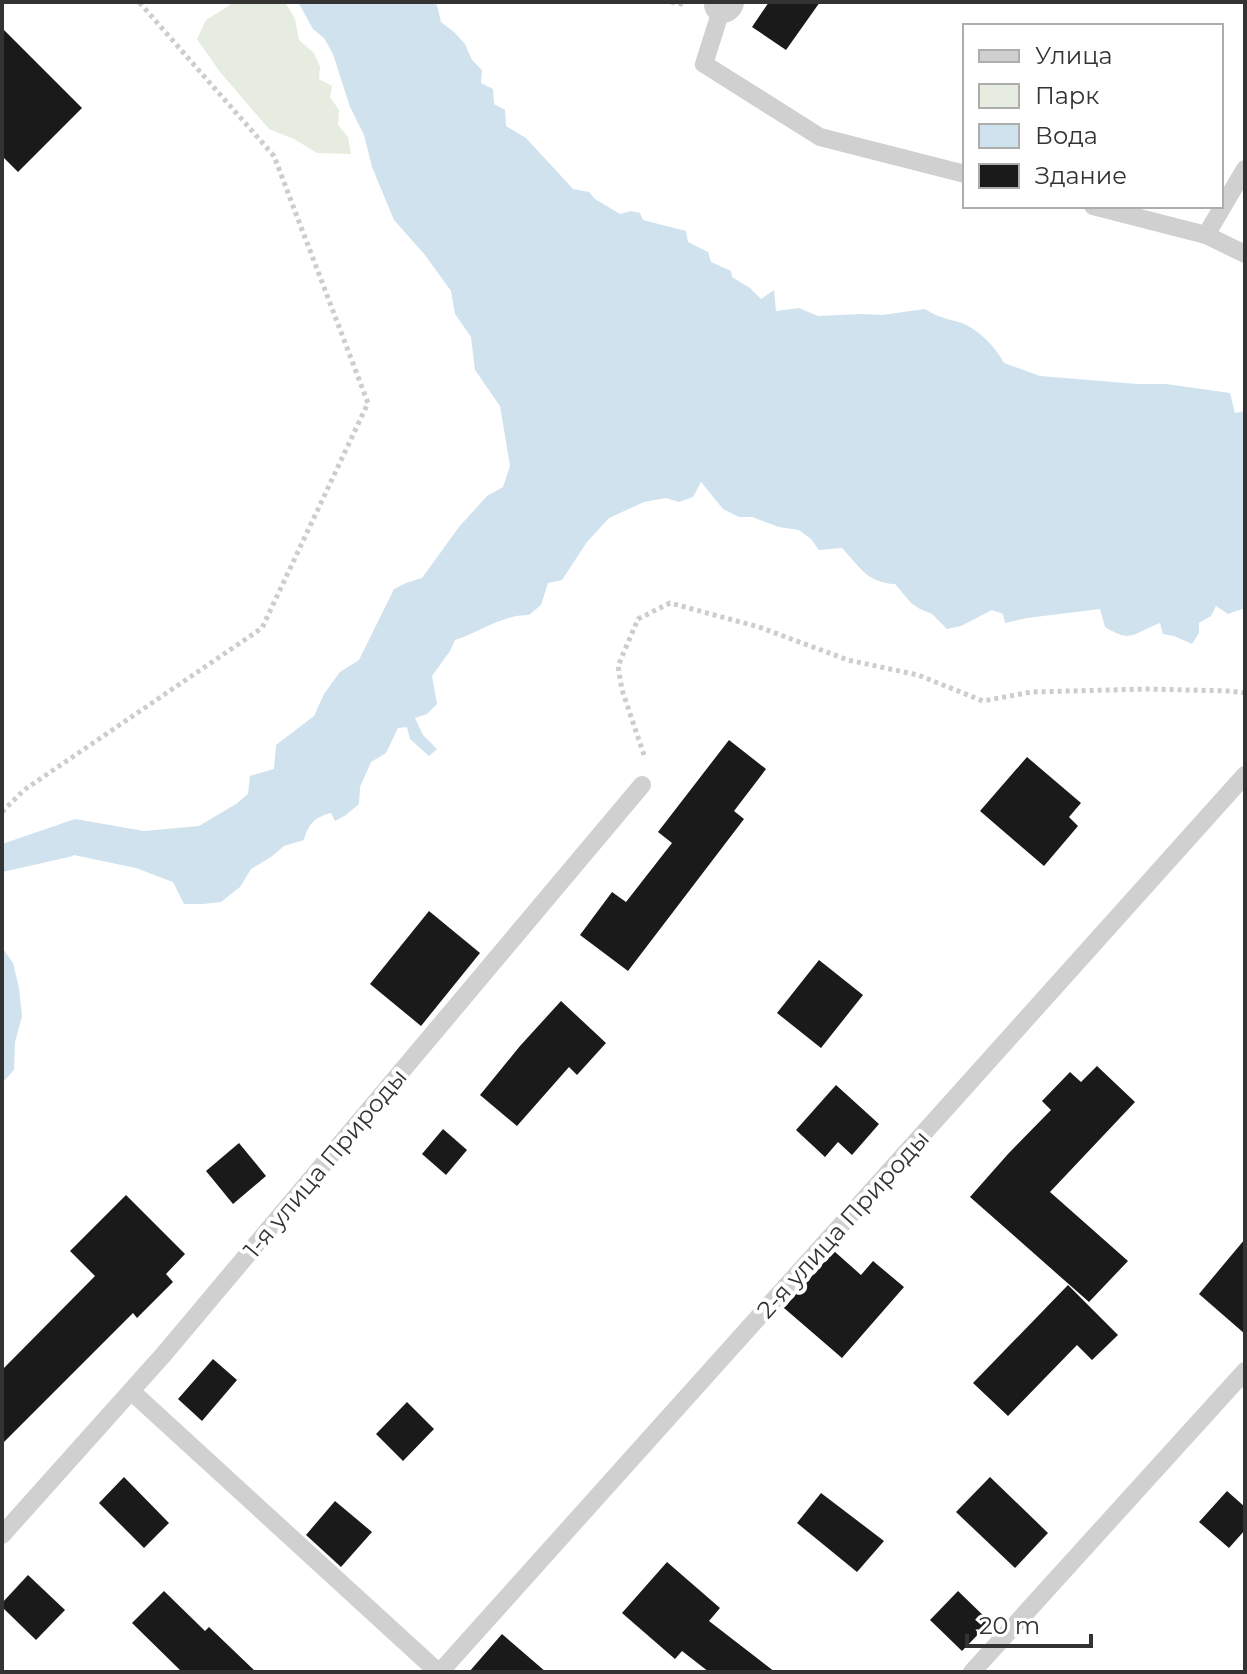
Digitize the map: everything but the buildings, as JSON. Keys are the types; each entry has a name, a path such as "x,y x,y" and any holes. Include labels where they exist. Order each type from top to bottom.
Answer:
{"lane":[{"path":"724,3 704,64 820,137 963,173"},
{"path":"1223,206 1245,169"},
{"path":"1101,208 1206,235 1245,254"},
{"path":"1206,235 1222,208"},
{"name":"2-я улица Природы","path":"439,1672 1245,775"},
{"name":"1-я улица Природы","path":"2,1535 174,1342 642,785"},
{"path":"972,1672 1245,1371"},
{"path":"131,1391 439,1672"}],"path":[{"path":"2,812 24,790 262,628 368,403 274,156 139,2"},
{"path":"642,785 649,771 622,690 618,666 638,619 670,603 759,627 848,660 918,675 983,701 1031,692 1148,689 1245,693"}],"green space":[{"path":"231,2 285,2 295,19 299,40 314,53 320,67 319,79 332,86 330,97 339,110 338,125 348,137 351,154 317,153 269,129 220,72 197,39 206,20"}],"water":[{"path":"298,2 433,2 437,5 441,22 465,44 472,60 482,70 481,83 493,89 494,104 505,110 506,126 526,138 573,189 589,192 620,214 631,211 640,213 643,220 686,231 688,242 708,252 711,262 731,271 732,277 761,299 774,290 776,311 799,308 818,316 882,315 925,309 969,326 986,340 1004,363 1040,376 1166,384 1230,393 1235,413 1245,411 1245,608 1228,614 1216,606 1211,616 1199,623 1199,633 1192,644 1163,634 1160,623 1132,635 1121,635 1105,627 1100,609 1005,623 1003,614 992,610 961,626 947,629 932,614 911,603 895,584 870,577 842,548 819,550 799,530 779,527 752,517 739,517 723,509 701,482 693,497 679,502 666,498 644,502 609,518 587,542 562,580 548,583 541,605 529,615 500,621 455,640 432,676 437,704 427,714 415,718 423,735 437,749 429,756 410,739 407,727 398,728 386,753 371,762 360,787 359,804 335,821 331,813 316,819 304,840 284,846 251,869 240,887 221,902 184,904 173,882 136,868 64,853 2,866 2,844 75,819 144,831 199,826 236,804 248,794 250,776 274,769 276,745 314,716 324,694 340,672 359,660 394,589 422,578 459,527 487,496 503,487 510,466 500,406 475,370 471,337 455,314 451,291 394,220 333,54 324,38 313,29"},
{"path":"2,947 13,963 22,1016 15,1042 14,1070 2,1083"}],"waterway":[{"path":"2,866 69,851"}]}
